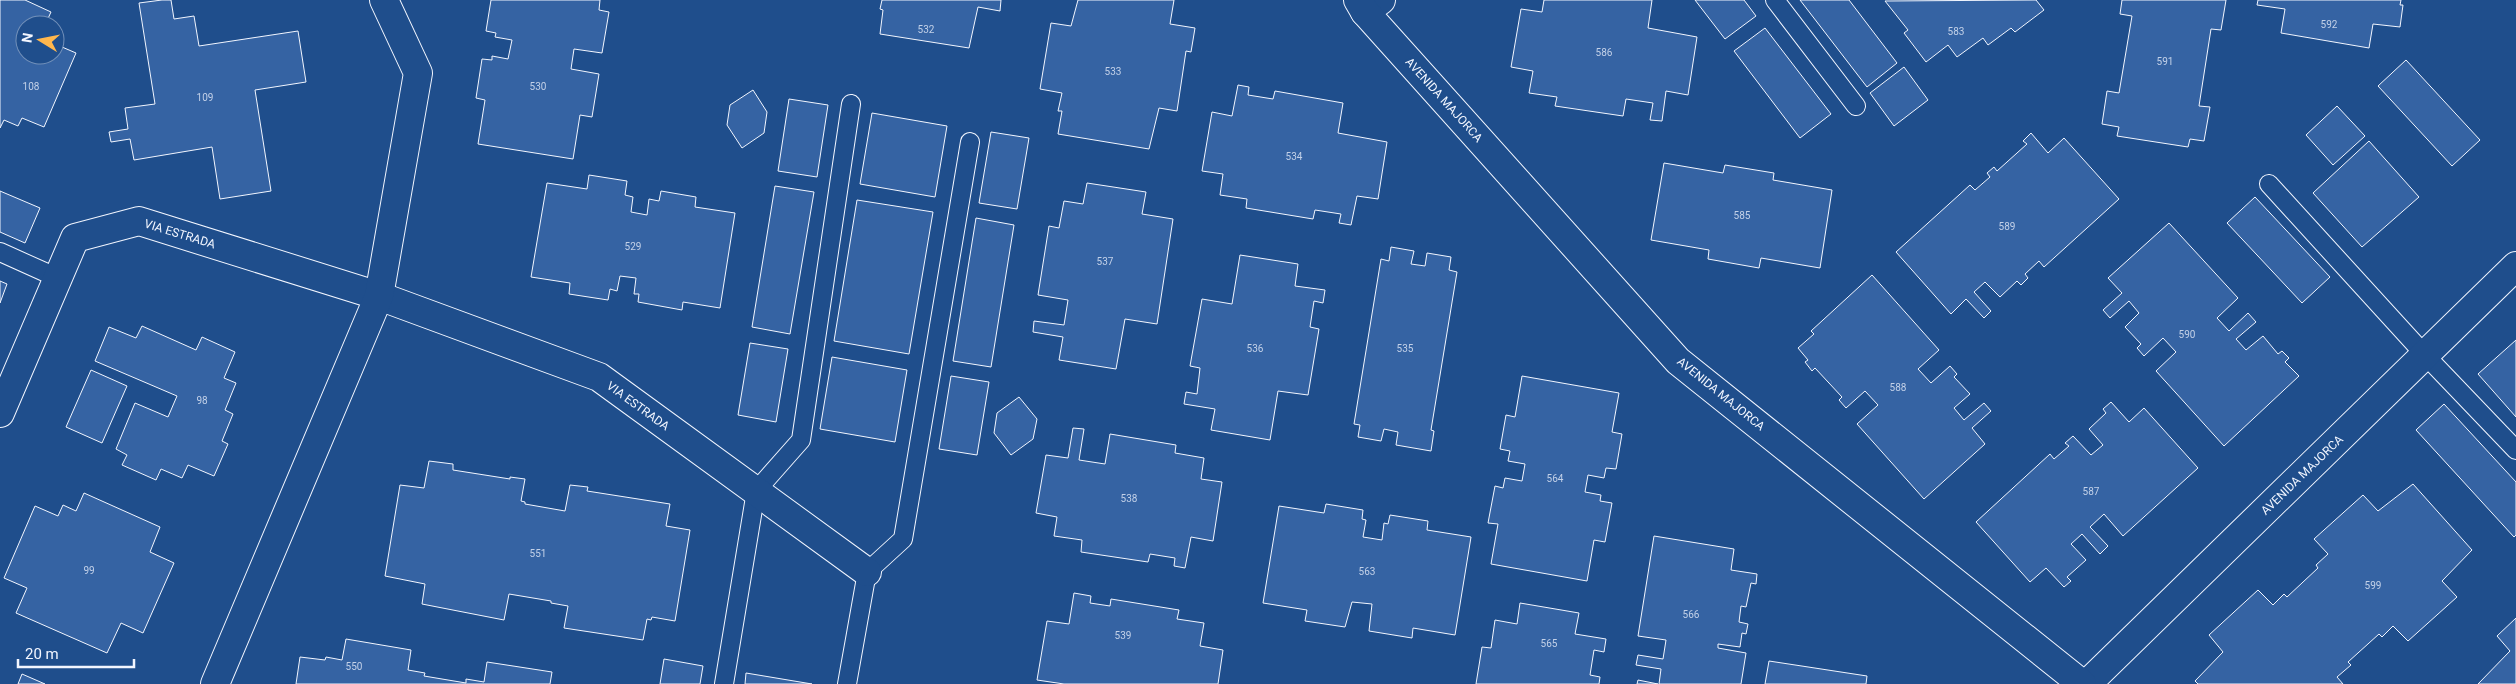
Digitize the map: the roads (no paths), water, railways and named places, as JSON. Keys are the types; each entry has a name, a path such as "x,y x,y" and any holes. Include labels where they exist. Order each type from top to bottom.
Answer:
{"street":[{"path":"215,684 379,296 418,73 384,0"},
{"name":"AVENIDA MAJORCA","path":"1368,4 1678,361 2082,684"},
{"name":"VIA ESTRADA","path":"0,413 75,238 139,221 379,296 599,377 866,572"},
{"name":"AVENIDA MAJORCA","path":"2087,684 2516,266"}],"lane":[{"path":"1775,0 1856,106"},
{"path":"724,684 756,492 801,440 851,104"},
{"path":"847,684 866,572 903,539 970,142"},
{"path":"2269,184 2425,355 2516,450"},
{"path":"0,252 58,278"}]}
